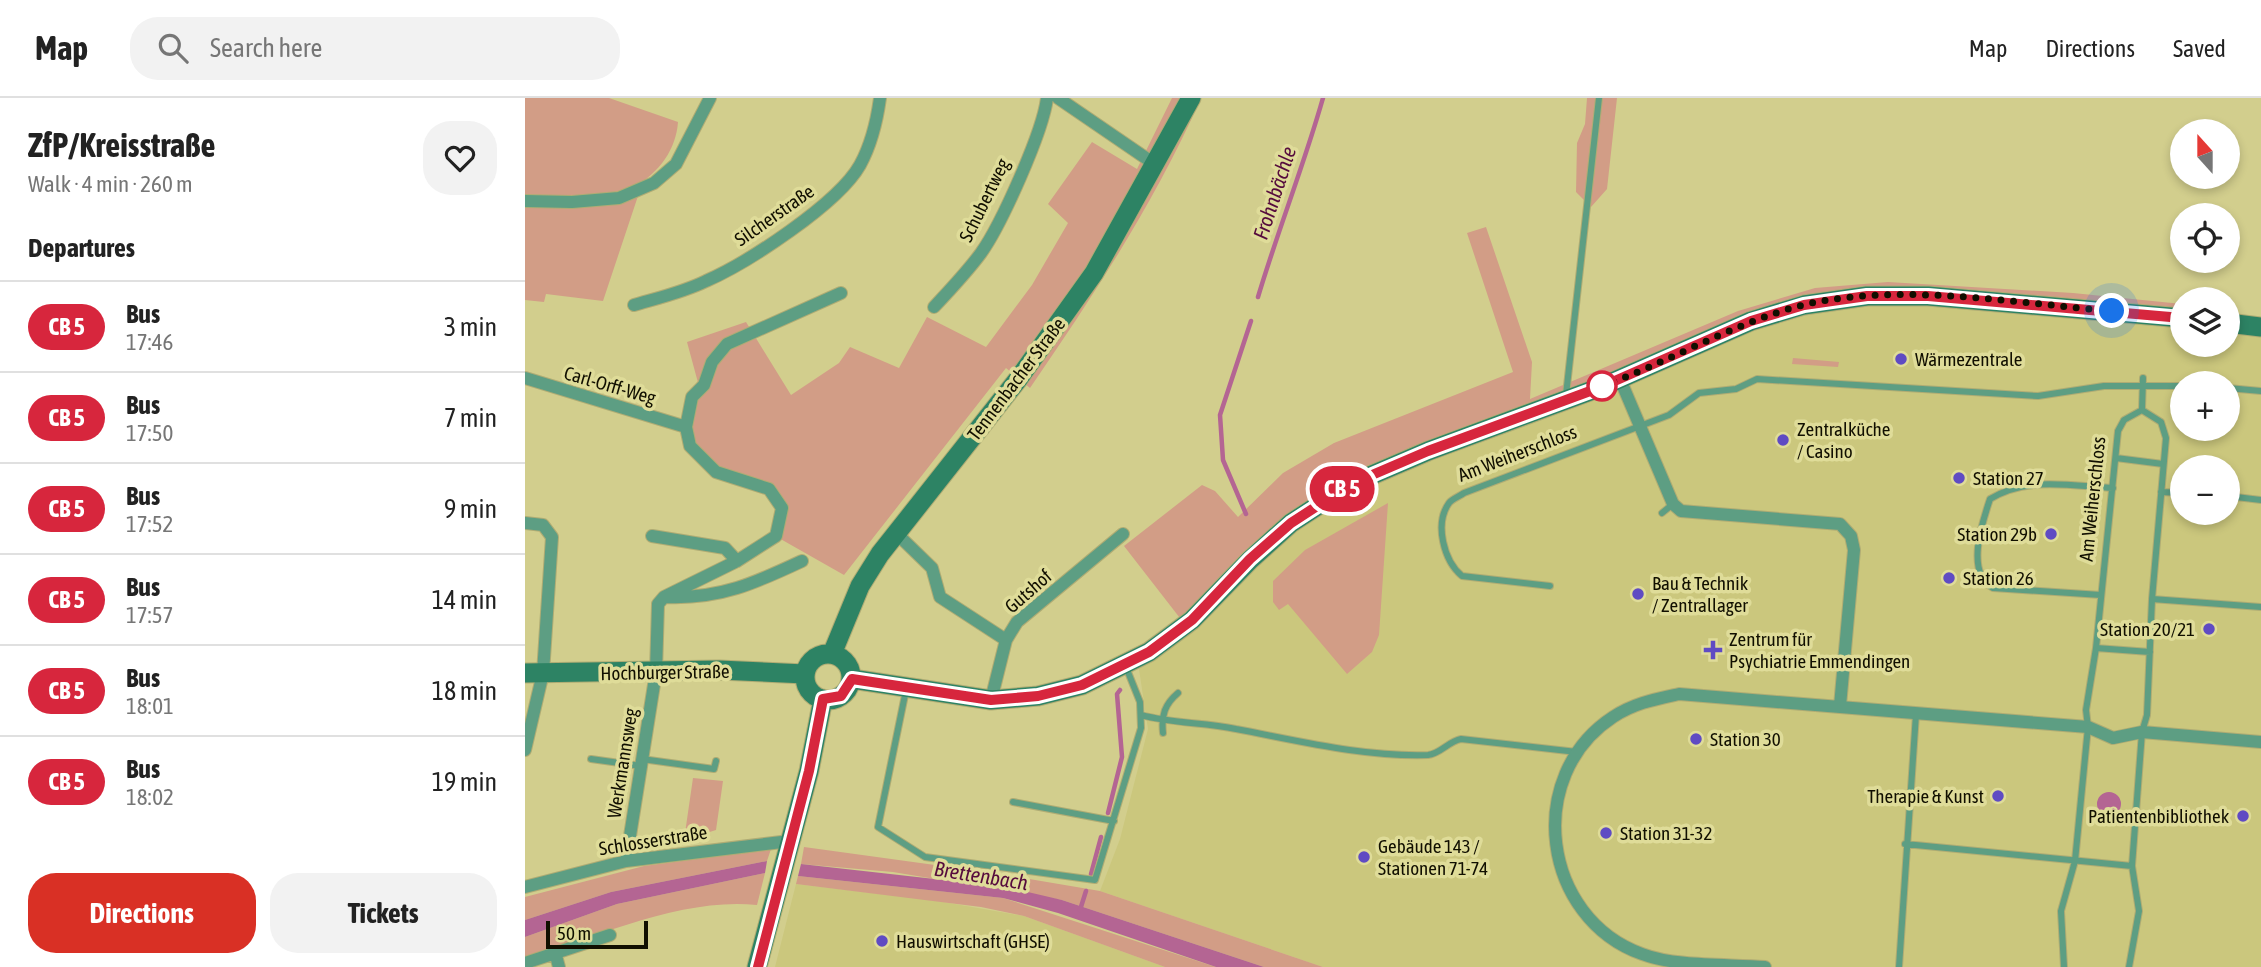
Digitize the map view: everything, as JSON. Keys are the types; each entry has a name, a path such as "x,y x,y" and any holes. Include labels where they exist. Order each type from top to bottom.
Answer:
{"street":[{"path":"525,201 572,202 619,198 654,183 676,164 710,98"},
{"name":"Silcherstraße","path":"634,305 706,282 754,255 830,199 859,166 877,120 880,98"},
{"name":"Schubertweg","path":"934,307 982,252 1010,198 1045,115 1047,98"},
{"path":"1058,98 1156,165"},
{"name":"Tennenbacher Straße","path":"832,654 860,586 895,532 1048,339 1094,272 1191,98"},
{"path":"664,597 737,561 776,536 782,508 769,489 716,472 690,446 686,427 692,397 704,385 712,362 727,344 841,293"},
{"path":"852,679 991,700 1058,692 1125,665 1149,652 1192,620 1270,540 1328,498 1416,456 1620,379 1751,321 1804,305 1867,296 1928,296 2170,317"},
{"path":"2240,324 2261,327"},
{"name":"Carl-Orff-Weg","path":"525,378 686,427"},
{"path":"1620,379 1673,504 1681,511 1751,520 1840,524 1850,536 1854,550 1840,706"},
{"path":"525,523 543,525 552,537 525,750"},
{"path":"895,532 932,568 940,597 1006,640"},
{"name":"Gutshof","path":"991,700 1006,640 1017,622 1123,534"},
{"path":"652,536 725,548 737,561"},
{"path":"664,597 686,598 745,588 802,561"},
{"name":"Werkmannsweg","path":"626,861 656,671 658,604 664,597"},
{"path":"832,654 848,663 852,679 841,696 823,699 810,690 805,674 813,659 832,654"},
{"name":"Hochburger Straße","path":"534,673 777,671 805,674"},
{"path":"1765,967 1643,955 1616,940 1592,919 1572,895 1554,837 1556,802 1563,778 1577,752 1612,717 1645,701 1679,694 2088,727 2113,738 2142,732 2261,742"},
{"path":"757,967 809,771 823,699"},
{"name":"Schlosserstraße","path":"525,887 626,861 790,841"},
{"path":"525,963 610,935"},
{"path":"555,952 559,967"}],"lane":[{"path":"1566,400 1599,98"},
{"name":"Am Weiherschloss","path":"1549,586 1462,576 1451,567 1443,544 1443,524 1449,502 1464,493 1669,415 1699,393 1735,389 1757,379 1963,387 2038,396 2143,382 2170,385"},
{"path":"2129,967 2139,911 2132,866 2142,732 2147,715 2162,464 2166,438 2161,422 2142,410 2143,382"},
{"path":"2240,389 2261,391"},
{"name":"Am Weiherschloss","path":"2064,967 2061,911 2075,861 2088,727 2087,710 2097,648 2118,431 2124,420 2142,410"},
{"path":"2116,458 2162,464"},
{"path":"2101,595 1993,588 1983,583 1977,571 1990,499 2006,489 2027,484 2113,488"},
{"path":"2161,492 2170,492"},
{"path":"2240,497 2261,500"},
{"path":"1662,513 1673,504"},
{"path":"2153,599 2261,607"},
{"path":"2097,648 2150,652"},
{"path":"907,687 878,827 917,854 1095,880 1140,734 1141,715 1137,691 1125,665"},
{"path":"1163,733 1161,720 1167,702 1178,692"},
{"path":"1899,967 1905,844 1916,714"},
{"path":"1141,715 1161,720 1233,728 1286,741 1365,752 1432,755 1453,740 1461,738 1577,752"},
{"path":"591,759 715,769 716,761"},
{"path":"1013,802 1114,821"},
{"path":"1905,844 2132,866"}],"shaded area":[{"path":"525,98 609,98 678,122 674,142 665,159 652,174 636,186 638,196 603,301 546,294 544,302 525,300"},
{"path":"1172,98 1201,98 1164,175 1122,247 1030,388 1006,368 844,575 777,537 781,527 770,489 717,471 691,446 688,426 700,390 687,342 746,322 791,395 839,363 850,347 899,368 927,317 986,347 1032,285 1068,223 1048,204 1092,142 1137,169"},
{"path":"1587,98 1617,98 1607,189 1591,207 1576,192 1577,143 1585,124"},
{"path":"1486,227 1532,362 1530,399 1738,311 1815,288 1888,282 2073,293 2170,303 2170,323 1853,300 1779,316 1367,484 1297,528 1190,631 1124,546 1202,485 1215,491 1238,517 1283,473 1334,443 1513,372 1467,233"},
{"name":"Zentrum für Psychiatrie Emmendingen","path":"1853,300 2170,323 2170,357 2240,357 2240,329 2261,332 2261,967 1323,967 1100,891 1120,839 1148,729 1139,669 1198,625 1297,528 1367,484 1779,316"},
{"path":"1793,358 1839,362 1838,367 1792,364"},
{"path":"1388,503 1379,635 1372,652 1347,674 1288,604 1279,610 1273,602 1273,581 1305,550"},
{"path":"693,778 723,781 716,830 684,840"},
{"path":"2109,792 2118,795 2121,804 2118,813 2109,816 2100,813 2097,804 2100,795"},
{"path":"804,847 1100,891 1323,967 1264,967 1062,900 893,872 801,864"},
{"path":"771,849 767,861 611,892 525,920 525,897 644,866"},
{"path":"767,861 765,873 617,904 525,937 525,920 611,892"},
{"path":"801,864 1006,887 1062,900 1264,967 1216,967 1058,913 1003,898 798,876"},
{"path":"765,873 757,905 728,904 669,913 609,930 525,960 525,937 617,904"},
{"path":"798,876 1003,898 1216,967 1165,967 1024,916 981,907 796,884"},
{"path":"796,884 932,900 1024,916 1165,967 775,967"}],"waterway":[{"name":"Frohnbächle","path":"1258,297 1323,98"},
{"name":"Frohnbächle","path":"1246,514 1223,460 1220,415 1251,321"},
{"name":"Frohnbächle","path":"1108,813 1122,757 1117,694 1120,690"},
{"name":"Frohnbächle","path":"1091,874 1101,837"},
{"name":"Frohnbächle","path":"1080,910 1086,891"}],"bus line":[{"path":"758,967 809,771 823,699 841,696 849,688 852,679 991,700 1038,696 1082,685 1149,652 1192,620 1270,540 1351,484 1428,451 1601,387 1751,321 1804,305 1867,296 1928,296 2170,317"}],"place":[{"name":"Wärmezentrale","path":"1901,359"},
{"name":"Zentralküche / Casino","path":"1783,440"},
{"name":"Station 27","path":"1959,478"},
{"name":"Station 29b","path":"2051,534"},
{"name":"Station 26","path":"1949,578"},
{"name":"Bau & Technik / Zentrallager","path":"1638,594"},
{"name":"Station 20/21","path":"2209,629"},
{"name":"Zentrum für Psychiatrie Emmendingen","path":"1713,650"},
{"name":"Station 30","path":"1696,739"},
{"name":"Therapie & Kunst","path":"1998,796"},
{"name":"Patientenbibliothek","path":"2243,816"},
{"name":"Station 31-32","path":"1606,833"},
{"name":"Gebäude 143 / Stationen 71-74","path":"1364,857"},
{"name":"Hauswirtschaft (GHSE)","path":"882,941"}],"route":[{"path":"1602,386 1751,321 1826,301 1867,296 1928,296 2112,311"}],"water label":[{"name":"Brettenbach","path":"981,876"}]}
